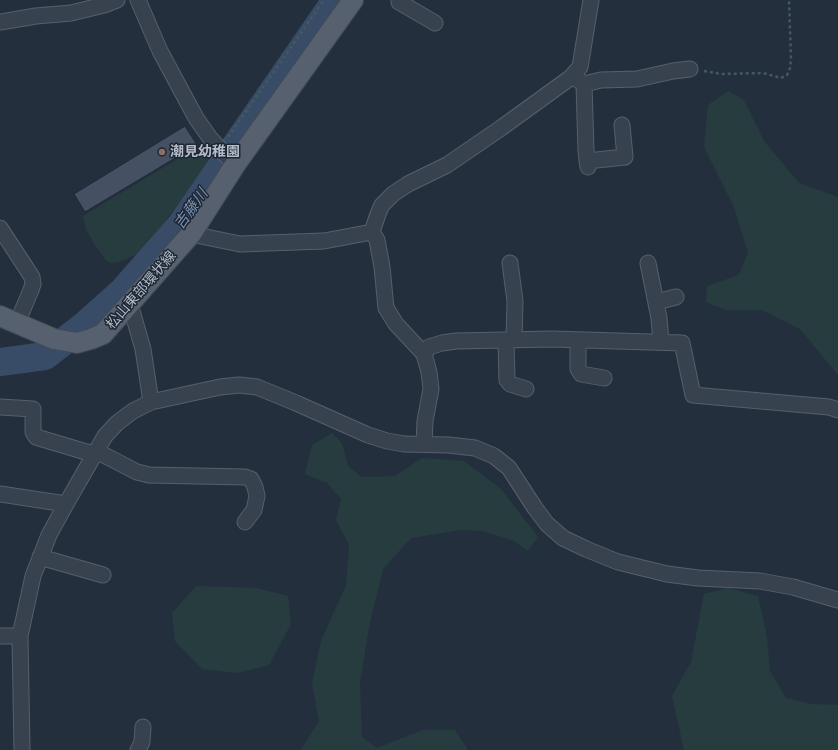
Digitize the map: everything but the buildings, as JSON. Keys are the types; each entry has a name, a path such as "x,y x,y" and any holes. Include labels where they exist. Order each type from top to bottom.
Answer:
{"main road":[{"name":"松山東部環状線","path":"9,320 54,339 77,343 103,334 191,234 226,156 353,0"}],"street":[{"path":"0,22 36,16 71,13 116,0"},
{"path":"138,0 160,51 196,118 226,156"},
{"path":"399,0 399,2 434,23"},
{"path":"591,0 578,80 588,164 625,157 622,125"},
{"path":"372,232 382,205 392,194 408,184 447,165 501,128 578,80 637,79 690,69"},
{"path":"0,228 32,277 33,284 31,290 9,320"},
{"path":"191,234 240,244 324,241 372,232"},
{"path":"372,232 377,240 382,267 386,308 396,324 424,354 429,372 431,389 425,421 424,444"},
{"path":"648,262 659,318 660,342"},
{"path":"510,263 515,301 507,380 510,384 526,389"},
{"path":"656,302 676,297"},
{"path":"130,304 143,349 151,402"},
{"path":"424,354 429,348 442,343 456,341 578,340 682,343 693,395 829,407 838,410"},
{"path":"578,340 578,369 581,374 604,378"},
{"path":"22,750 20,636 33,576 49,536 66,504 105,436 117,423 133,411 151,402 220,387 239,385 257,387 387,442 475,448 494,456 509,468 547,524 563,538 618,562 667,574 698,578 760,581 793,587 838,600"},
{"path":"0,407 33,409 33,432 36,437 102,454 137,472 149,475 245,477 251,479 257,496 254,510 245,522"},
{"path":"0,494 66,504"},
{"path":"40,557 104,575"},
{"path":"0,636 20,636"},
{"path":"138,750 142,742 143,727"}],"path":[{"path":"226,156 231,133 324,0"},
{"path":"690,69 721,74 763,74 781,78 786,75 790,68 791,59 788,0"}],"green space":[{"path":"728,91 744,100 764,141 799,183 838,197 838,375 800,329 762,310 726,310 706,302 707,286 739,275 748,253 734,207 704,147 708,105"},
{"path":"199,146 209,158 208,167 140,253 119,262 111,263 106,260 86,229 83,216"},
{"path":"332,433 342,443 348,466 362,477 395,476 422,458 464,461 501,489 538,537 528,551 514,541 483,531 461,530 411,538 383,569 369,627 360,683 362,737 377,748 423,730 455,730 468,750 301,750 319,721 312,683 321,641 346,585 349,545 336,520 341,499 327,483 305,474 312,445"},
{"path":"196,586 256,588 288,596 291,624 269,665 237,673 202,669 175,641 172,613"},
{"path":"728,588 758,596 767,637 770,671 786,698 811,704 838,705 838,750 684,750 672,696 691,662 704,594"}],"waterway":[{"name":"吉藤川","path":"0,362 45,356 85,325 122,292 181,225 336,0"}],"place":[{"name":"潮見幼稚園","path":"162,152"}]}
